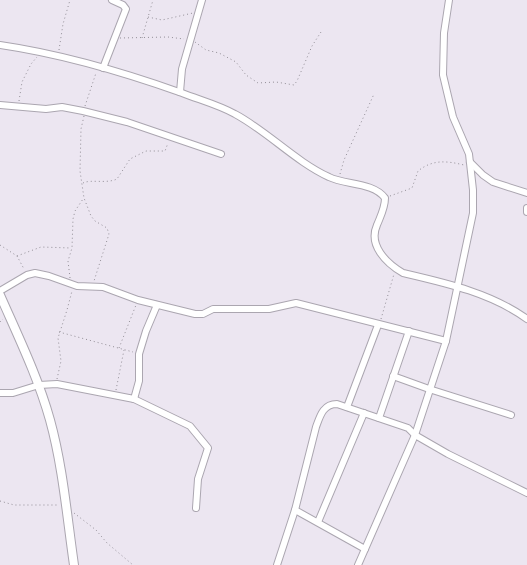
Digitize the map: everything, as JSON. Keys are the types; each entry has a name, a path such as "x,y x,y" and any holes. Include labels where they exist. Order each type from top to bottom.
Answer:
{"street":[{"path":"100,67 115,38 126,9 123,5 112,0"},
{"path":"180,92 182,69 202,0"},
{"path":"358,565 414,435 446,341 473,213 470,164 466,148 453,116 443,75 444,33 449,0"},
{"path":"0,45 59,57 157,83 236,114 319,171 338,180 379,192 385,198 384,209 376,226 373,239 375,246 395,268 403,273 458,286 496,301 527,319"},
{"path":"0,105 46,109 62,107 83,111 128,122 221,154"},
{"path":"470,164 493,182 527,194"},
{"path":"0,291 27,275 43,275 72,284 111,289 138,300 199,314 213,309 269,309 296,303 446,341"},
{"path":"0,295 39,385 55,439 74,565"},
{"path":"134,399 139,381 139,354 146,331 157,305"},
{"path":"347,407 378,325"},
{"path":"379,418 409,331"},
{"path":"393,376 429,390 511,415"},
{"path":"0,393 20,391 39,385 57,384 134,399 190,426 207,445 207,451 198,478 196,508"},
{"path":"277,565 295,510 321,414 325,407 330,404 347,407 408,428 414,435 448,454 527,492"},
{"path":"318,522 364,413"},
{"path":"295,510 365,549"}],"path":[{"path":"59,57 63,24 70,0"},
{"path":"142,38 153,0"},
{"path":"148,17 162,20 187,14 199,13"},
{"path":"115,38 168,37 190,40 200,43 206,50 219,53 236,62 246,75 258,83 294,85 297,82 312,46 321,32"},
{"path":"17,107 20,97 20,87 24,76 31,64 42,53"},
{"path":"93,286 109,231 95,221 84,198 83,183 80,171 83,111 100,67"},
{"path":"338,180 344,160 374,94"},
{"path":"83,183 87,181 99,182 117,179 130,159 146,151 165,151 171,137"},
{"path":"385,198 412,188 418,171 436,162 443,161 470,164"},
{"path":"57,384 61,361 58,338 59,331 66,314 72,284 68,262 72,248 72,225 75,211 84,198"},
{"path":"0,245 17,256 27,275"},
{"path":"17,256 41,247 72,248"},
{"path":"378,325 395,268"},
{"path":"119,348 138,300"},
{"path":"59,331 139,354"},
{"path":"116,395 124,349"},
{"path":"0,501 14,505 65,506"},
{"path":"74,512 96,530 107,543 120,552 133,565"}]}
